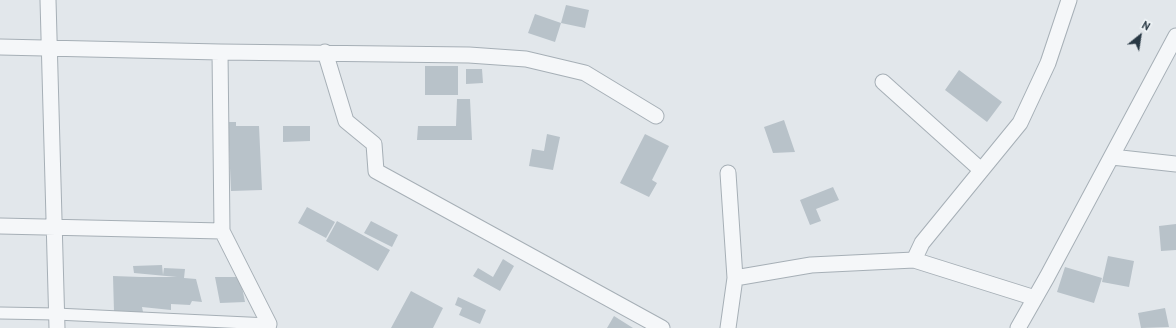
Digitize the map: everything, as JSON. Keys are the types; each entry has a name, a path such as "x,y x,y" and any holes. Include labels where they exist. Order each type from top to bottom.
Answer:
{"street":[{"path":"48,0 57,321"},
{"path":"914,260 922,243 980,170 1020,123 1048,64 1069,0"},
{"path":"1018,328 1112,157 1176,36"},
{"path":"0,47 220,52 325,52 470,55 526,59 585,72 656,116"},
{"path":"0,313 57,321 271,327 222,231 220,52"},
{"path":"325,52 346,120 374,144 376,171 662,328"},
{"path":"883,82 980,170"},
{"path":"1112,157 1176,164"},
{"path":"728,174 735,278 728,328"},
{"path":"0,226 222,231"},
{"path":"735,278 812,265 914,260 1035,298"}],"building":[{"path":"566,5 589,10 585,28 561,23"},
{"path":"535,14 561,23 555,42 528,33"},
{"path":"425,66 458,66 458,95 425,95"},
{"path":"466,69 482,69 483,83 466,84"},
{"path":"959,70 1002,102 987,122 945,90"},
{"path":"457,99 470,99 472,140 417,140 418,126 456,126"},
{"path":"784,120 795,152 773,153 764,127"},
{"path":"228,122 236,122 236,126 259,126 262,190 231,191"},
{"path":"283,126 310,126 310,141 283,142"},
{"path":"547,134 560,137 553,170 529,166 532,149 544,151"},
{"path":"645,134 669,146 652,180 657,183 649,197 620,183"},
{"path":"833,187 839,200 816,209 821,221 810,225 800,200"},
{"path":"307,207 335,222 326,238 298,223"},
{"path":"337,221 390,250 378,271 326,241"},
{"path":"371,221 398,235 392,247 364,233"},
{"path":"1176,224 1176,250 1161,251 1159,226"},
{"path":"1108,256 1134,261 1129,287 1102,282"},
{"path":"503,259 514,266 500,291 473,276 478,268 493,277"},
{"path":"162,265 163,275 164,268 185,269 184,278 196,279 202,302 192,301 190,305 171,304 171,310 142,307 143,312 114,312 113,276 177,277 134,273 133,266"},
{"path":"1065,267 1102,278 1094,303 1057,292"},
{"path":"215,277 240,277 245,302 220,303"},
{"path":"411,291 443,308 433,328 391,328"},
{"path":"458,297 486,310 480,324 459,315 462,308 455,305"},
{"path":"1165,308 1169,327 1141,328 1138,313"},
{"path":"614,316 633,328 607,328"}]}
